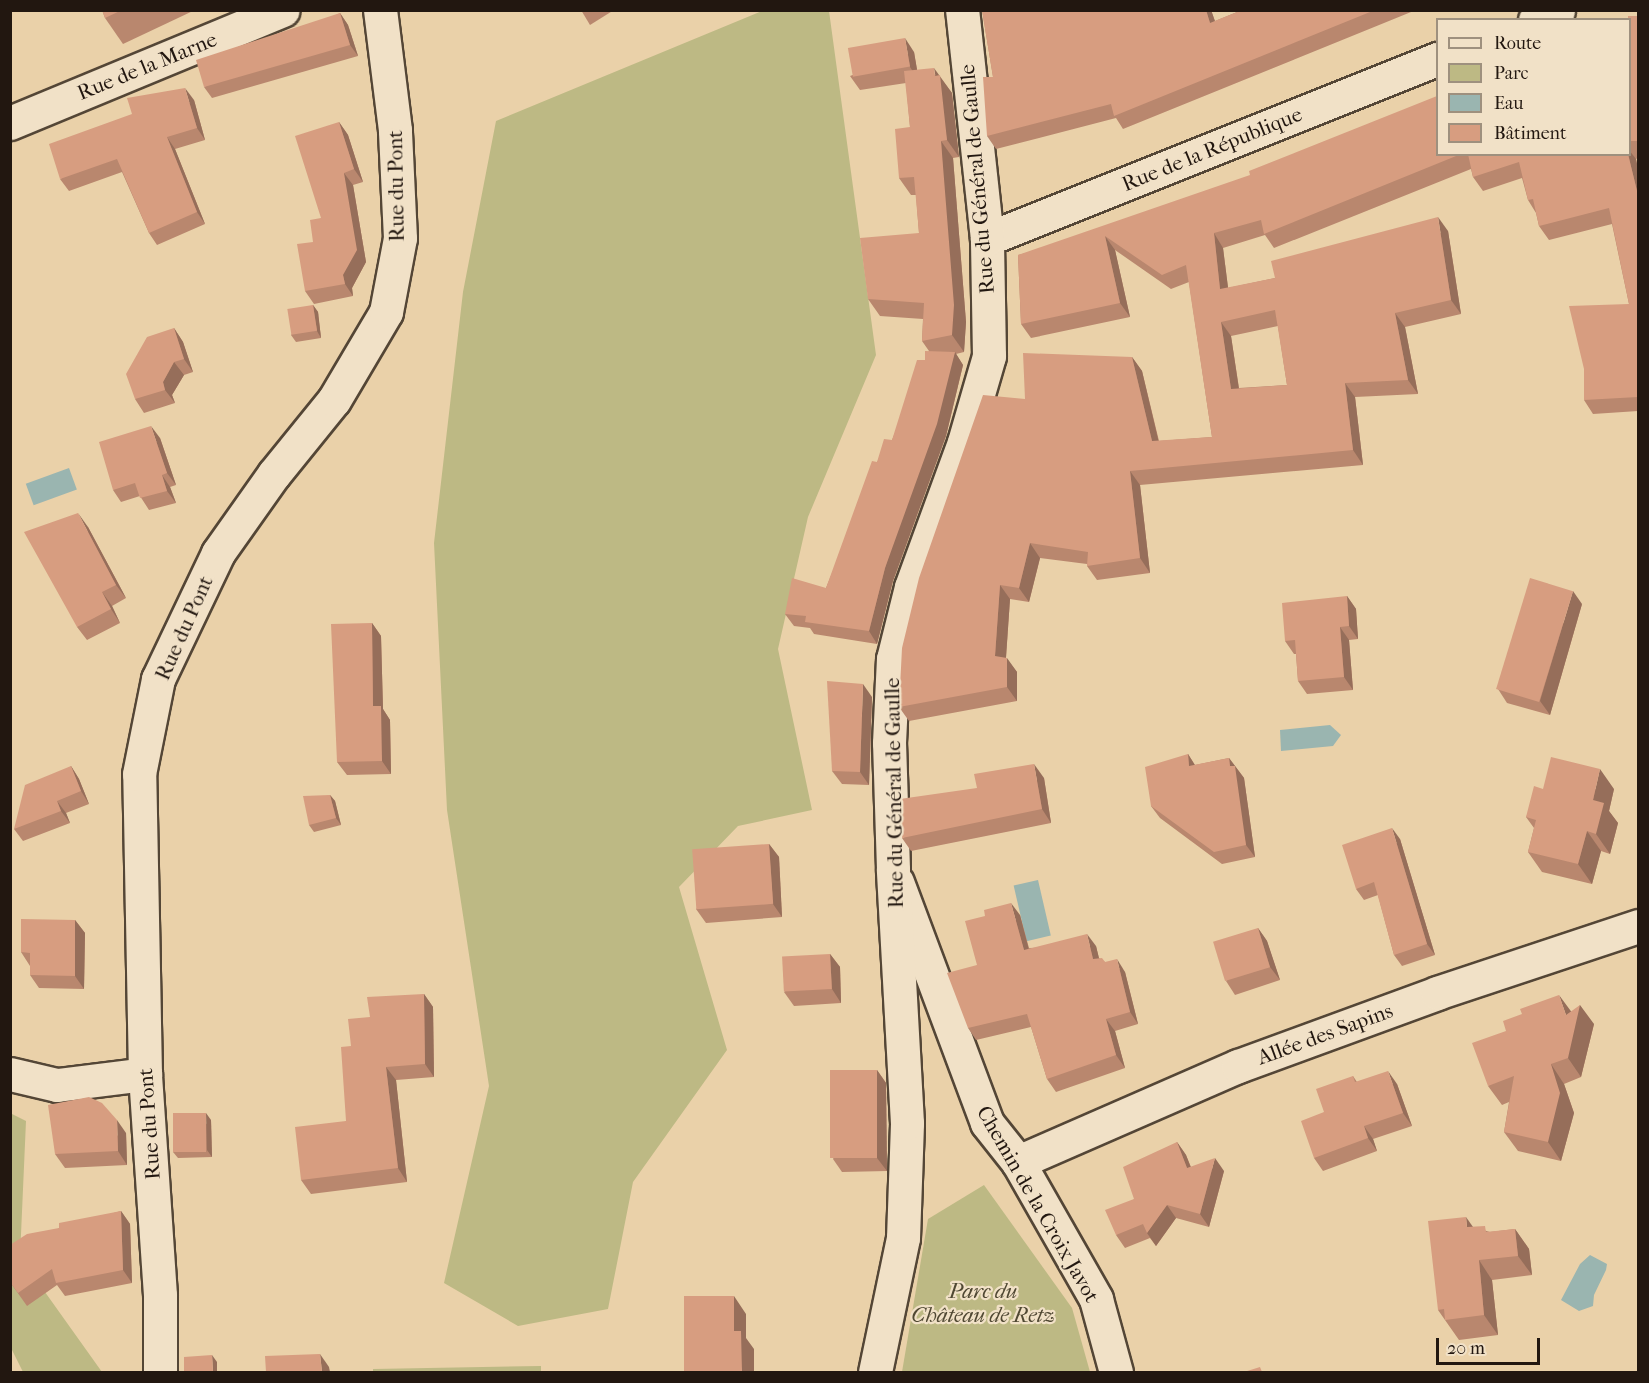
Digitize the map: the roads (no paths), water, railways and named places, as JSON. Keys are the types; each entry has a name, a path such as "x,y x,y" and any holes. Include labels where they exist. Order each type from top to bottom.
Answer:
{"street":[{"name":"Rue de la Marne","path":"10,123 283,10"},
{"name":"Rue du Pont","path":"160,1372 160,1295 146,1074 139,774 158,680 218,553 274,474 334,400 386,312 400,238 396,130 380,10"},
{"name":"Rue du Général de Gaulle","path":"875,1372 903,1238 907,1122 892,869 889,743 893,659 911,587 964,442 989,356 987,239 962,10"},
{"path":"1540,18 1558,10"},
{"name":"Rue de la République","path":"987,239 1436,59"},
{"name":"Chemin de la Croix Javot","path":"892,869 987,1123 1018,1162 1096,1299 1116,1372"},
{"name":"Allée des Sapins","path":"1018,1162 1238,1066 1437,993 1638,926"},
{"path":"10,1074 15,1078 57,1085 146,1074"}],"water":[{"path":"69,468 77,490 34,505 26,484"},
{"path":"1330,725 1341,735 1333,746 1281,751 1280,730"},
{"path":"1038,880 1051,936 1026,941 1014,886"},
{"path":"1590,1255 1607,1264 1606,1270 1594,1295 1593,1306 1579,1311 1561,1300 1580,1264"}],"park label":[{"name":"Parc du Château de Retz","path":"983,1303"}]}
